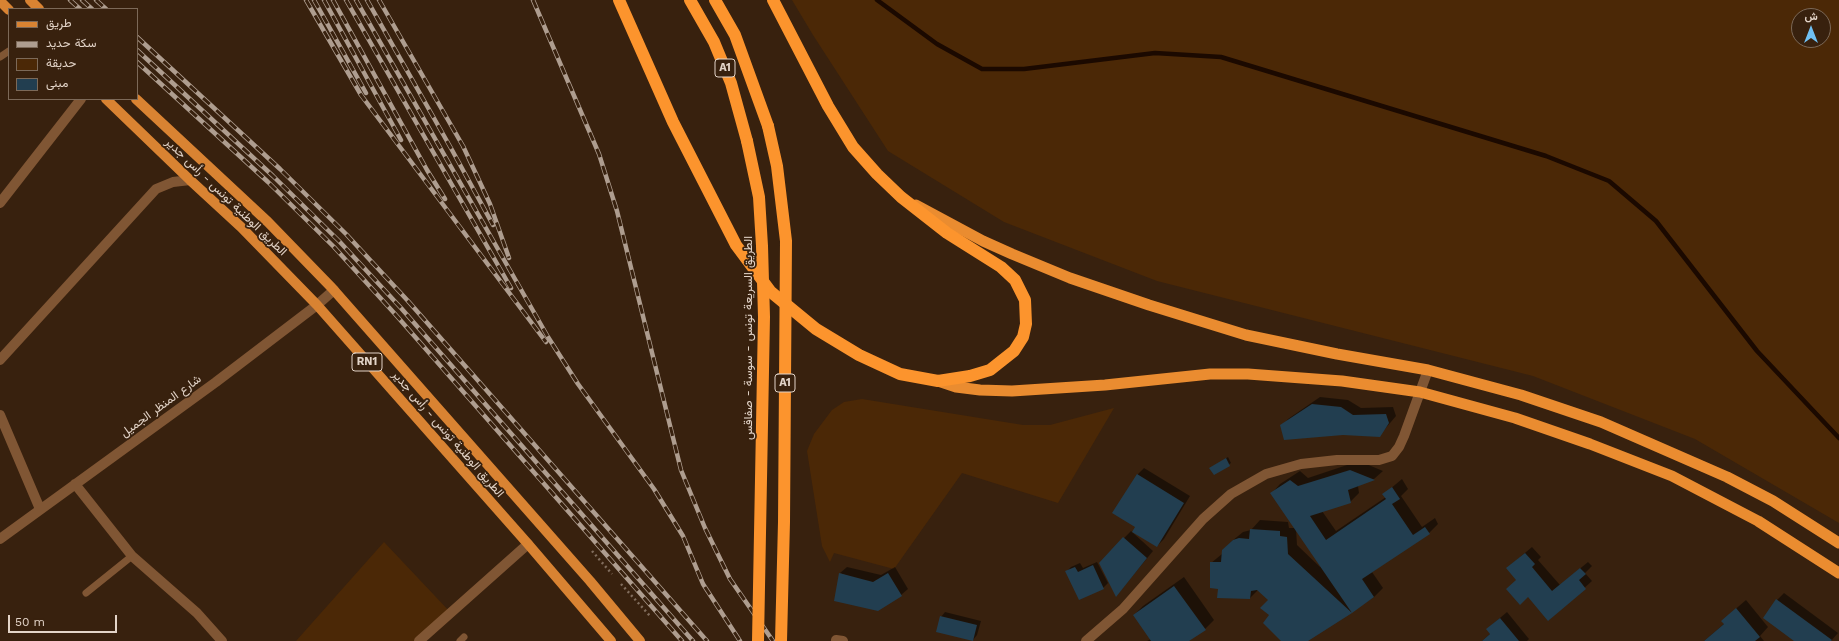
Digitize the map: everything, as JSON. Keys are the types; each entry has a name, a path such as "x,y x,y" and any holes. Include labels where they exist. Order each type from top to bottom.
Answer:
{"highway":[{"path":"619,0 673,122 736,245 772,292 816,329 859,355 900,374 938,381 956,387 980,390 1012,390 1105,385 1210,374 1248,374 1342,381 1420,392 1515,418 1590,444 1672,476 1758,521 1839,573"},
{"name":"الطريق السريعة تونس - سوسة - صفاقس","path":"690,0 714,42 731,83 748,141 759,197 764,317 758,641"},
{"name":"A1","path":"715,0 735,35 768,126 777,166 786,241 784,522 781,641"},
{"path":"773,0 828,106 853,147 901,198 947,233 1001,267 1015,280 1026,300 1025,330 1023,337 1014,351 990,370 970,376 938,381"},
{"path":"901,198 1012,254 1070,278 1149,305 1246,335 1337,354 1428,370 1521,395 1601,422 1727,477 1772,501 1839,543"}],"main road":[{"path":"30,0 38,8"},
{"path":"0,2 8,9"},
{"name":"الطريق الوطنية تونس - رأس جدير","path":"107,100 241,227 317,305 528,544 611,641"},
{"name":"الطريق الوطنية تونس - رأس جدير","path":"137,100 268,222 334,290 590,581 640,641"}],"street":[{"path":"0,202 80,100"},
{"path":"0,360 156,189 172,182 190,180"},
{"name":"شارع المنظر الجميل","path":"0,539 317,305 334,290"},
{"path":"1086,641 1123,609 1203,520 1231,494 1266,474 1301,464 1337,460 1379,460 1392,456 1399,447 1404,436 1428,370"},
{"path":"0,415 40,509"},
{"path":"75,484 132,556 197,613 222,641"},
{"path":"419,641 528,544"}],"lane":[{"path":"86,593 132,556"}],"path":[{"path":"592,551 612,574"},
{"path":"622,584 651,617"}],"green space":[{"path":"792,0 1839,0 1839,523 1695,439 1533,376 1157,281 1004,222 888,151"},
{"path":"862,399 1023,425 1050,425 1114,408 1058,503 962,473 894,569 834,553 830,562 822,546 807,451 814,434 832,410 844,402"},
{"path":"384,542 451,613 421,641 296,641"}],"building":[{"path":"1312,404 1341,407 1353,415 1386,414 1389,423 1380,437 1343,435 1284,440 1280,425"},
{"path":"1226,458 1230,466 1214,475 1209,468"},
{"path":"1350,470 1375,480 1348,490 1351,503 1310,516 1326,540 1386,499 1382,494 1392,487 1400,499 1392,504 1413,535 1425,527 1430,534 1362,579 1374,597 1352,613 1270,493 1290,480 1298,486"},
{"path":"1137,474 1184,503 1157,547 1132,532 1135,527 1112,513"},
{"path":"1250,529 1280,531 1280,536 1287,537 1288,554 1352,613 1308,641 1281,641 1263,623 1269,615 1260,608 1268,600 1257,590 1251,591 1250,599 1217,598 1218,589 1210,588 1210,562 1221,562 1222,550 1233,540 1239,538 1249,539"},
{"path":"1123,537 1147,558 1116,597 1099,563"},
{"path":"1525,553 1535,564 1532,567 1552,591 1580,568 1586,574 1579,580 1586,589 1548,621 1528,597 1520,605 1506,589 1516,580 1506,568"},
{"path":"1093,565 1104,589 1079,600 1065,571 1075,567 1078,572"},
{"path":"839,573 873,582 888,573 902,596 878,611 834,601"},
{"path":"1174,586 1206,630 1189,641 1151,641 1133,615"},
{"path":"1776,599 1832,640 1794,641 1763,618"},
{"path":"1736,608 1760,637 1755,641 1704,641 1724,624 1721,621"},
{"path":"940,616 977,625 973,641 936,632"},
{"path":"1500,618 1519,641 1482,641 1490,634 1486,629"}],"waterway":[{"path":"877,0 937,44 982,69 1024,69 1155,53 1221,57 1546,156 1609,181 1656,221 1757,351 1839,438"}],"railway":[{"path":"70,0 79,8"},
{"path":"82,0 91,8"},
{"path":"96,0 105,8"},
{"path":"306,0 361,95 546,342"},
{"path":"314,0 366,93"},
{"path":"324,0 401,140"},
{"path":"333,0 427,170 445,199"},
{"path":"346,0 511,288"},
{"path":"356,0 548,337 578,384 654,489 683,536 703,584 740,641"},
{"path":"367,0 493,225"},
{"path":"379,0 463,146 490,204 509,258"},
{"path":"533,0 599,154 617,211 681,470 705,528 730,579 773,641"},
{"path":"138,38 280,169 346,234 408,301 707,641"},
{"path":"138,51 273,176 339,241 401,308 693,641"},
{"path":"138,63 268,182 334,247 395,314 682,641"}]}
